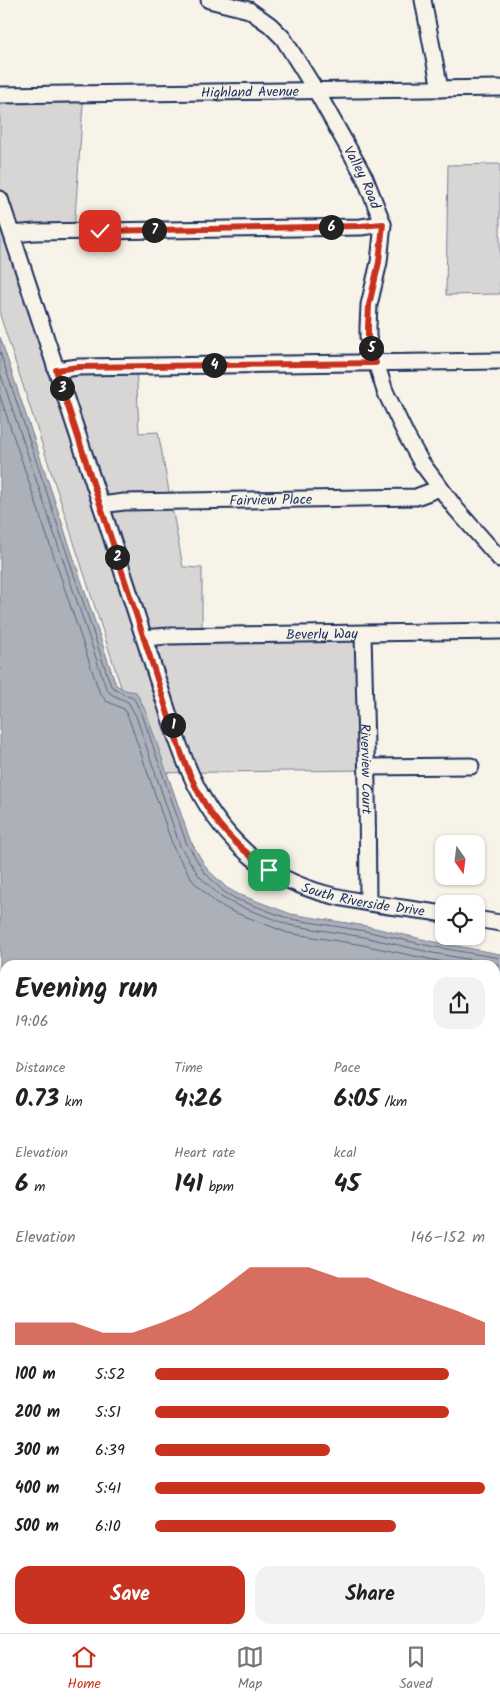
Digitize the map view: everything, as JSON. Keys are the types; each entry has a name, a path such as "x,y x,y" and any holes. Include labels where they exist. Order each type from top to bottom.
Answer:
{"street":[{"name":"Valley Road","path":"209,0 250,5 288,44 365,178 383,224 379,262 368,312 368,337 385,391 421,462 456,509 500,559"},
{"path":"423,0 440,89"},
{"name":"Highland Avenue","path":"0,95 500,88"},
{"name":"South Riverside Drive","path":"0,199 188,771 202,799 222,828 254,859 287,880 324,894 368,903 435,913"},
{"path":"12,234 383,224"},
{"path":"56,370 78,367 500,361"},
{"name":"Fairview Place","path":"101,505 124,502 416,497 440,488"},
{"name":"Beverly Way","path":"144,638 168,636 500,631"},
{"name":"Riverview Court","path":"363,634 368,903"},
{"path":"366,767 471,766"},
{"path":"485,921 500,923"}],"shaded area":[{"path":"84,90 74,231 7,231 52,364 136,361 139,433 158,432 183,567 202,568 202,630 360,629 364,770 149,773 0,315 0,92"},
{"path":"500,164 500,294 446,295 448,165"}],"water":[{"path":"0,337 116,685 125,690 136,692 146,712 190,840 207,869 227,888 238,894 291,914 366,926 435,942 435,945 451,945 500,954 500,960 0,960"}],"route":[{"path":"100,231 383,224 379,262 369,305 368,337 376,363 78,367 56,370 188,771 202,799 222,828 238,845 269,870"}]}
